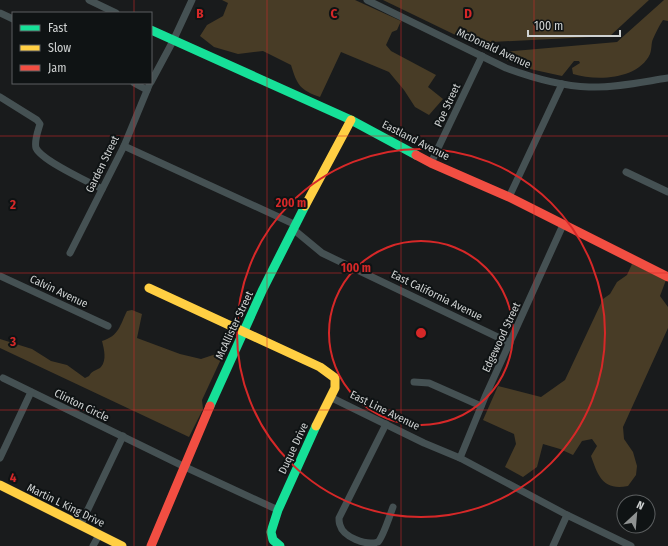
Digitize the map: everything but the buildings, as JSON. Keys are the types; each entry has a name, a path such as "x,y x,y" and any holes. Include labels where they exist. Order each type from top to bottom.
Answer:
{"street":[{"path":"89,0 114,12"},
{"name":"Garden Street","path":"152,80 173,41 192,0"},
{"name":"McDonald Avenue","path":"367,0 506,68 530,77 562,84 591,87 668,78"},
{"path":"0,12 12,18"},
{"name":"Eastland Avenue","path":"152,30 351,120 431,163 509,197 668,277"},
{"name":"Poe Street","path":"431,163 482,56"},
{"path":"509,197 562,84"},
{"name":"Garden Street","path":"70,253 124,146 149,85"},
{"path":"0,97 37,120 40,124 36,140 36,148 41,155 51,162 102,189"},
{"name":"McAllister Street","path":"151,546 183,466 243,332 295,227 351,120"},
{"name":"East California Avenue","path":"124,146 295,227 322,253 510,343"},
{"path":"626,172 668,192"},
{"name":"Edgewood Street","path":"460,458 481,406 564,225"},
{"name":"Calvin Avenue","path":"0,276 108,326"},
{"name":"East Line Avenue","path":"149,288 320,367 334,378 335,388 330,397 424,443 460,458 567,515 632,546"},
{"name":"Clinton Circle","path":"3,378 183,466"},
{"path":"414,382 429,383 481,406"},
{"path":"0,458 31,392"},
{"name":"Duque Drive","path":"280,546 273,540 271,532 278,510 330,397"},
{"path":"386,424 339,518 340,526 348,536 364,545 373,544 379,541 393,507"},
{"path":"80,526 122,436"},
{"path":"183,466 278,510"},
{"name":"Martin L King Drive","path":"0,485 122,546"},
{"path":"554,546 567,515"},
{"path":"93,546 99,535"}],"shaded area":[{"path":"222,0 355,0 401,21 397,30 392,32 386,45 391,51 436,75 428,87 443,99 429,115 415,107 404,90 389,72 341,52 320,97 308,92 300,86 291,65 263,51 238,54 214,47 200,36 207,25 223,16 228,3"},
{"path":"383,0 649,0 610,36 472,43"},
{"path":"664,0 668,0 668,21 663,20 656,31 652,41 650,54 644,63 626,74 604,78 573,74 572,68 580,63 579,61 574,61 562,76 521,67 492,53 617,42"},
{"path":"632,264 666,280 660,296 668,307 668,328 623,427 624,439 633,452 637,466 636,475 628,486 620,487 607,484 599,476 591,456 597,446 592,439 582,441 573,455 543,444 537,467 523,477 505,467 516,444 514,434 483,420 498,386 541,397 565,380 603,299 610,294 617,282 627,275"},
{"path":"132,310 142,314 137,338 180,354 201,359 222,352 222,357 202,400 203,409 189,437 0,348 0,339 32,349 51,361 67,365 85,378 100,368 103,364 104,347 102,341 108,339 116,333 127,311"}],"traffic: fast":[{"path":"152,30 351,120 416,155"},
{"path":"210,406 262,291 305,206"},
{"path":"280,546 273,540 271,532 278,510 316,426"}],"traffic: slow":[{"path":"305,206 351,120"},
{"path":"149,288 320,367 335,378 335,388 316,426"},
{"path":"0,485 122,546"}],"traffic: jam":[{"path":"416,155 509,197 668,277"},
{"path":"151,546 210,406"}]}
